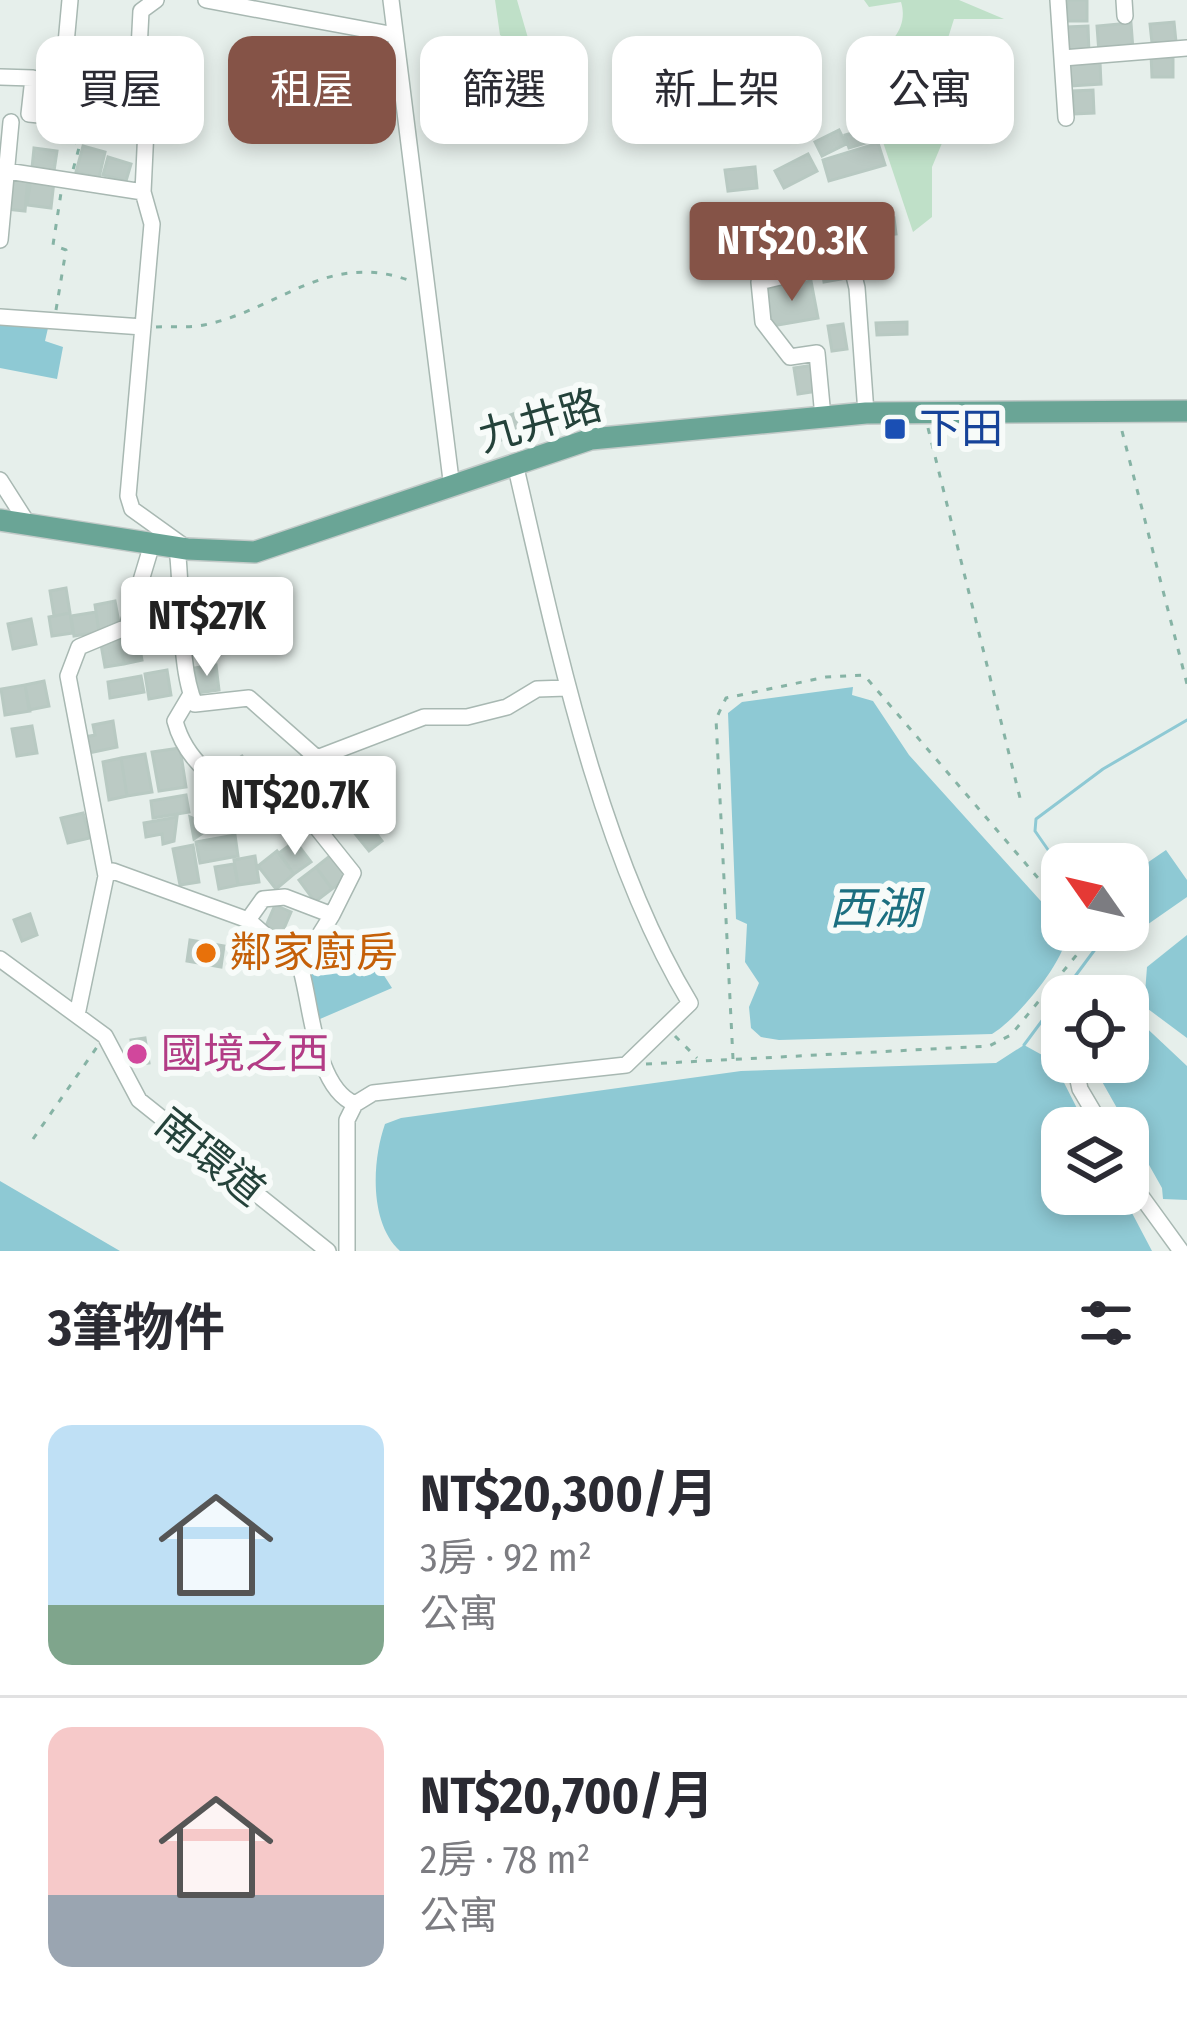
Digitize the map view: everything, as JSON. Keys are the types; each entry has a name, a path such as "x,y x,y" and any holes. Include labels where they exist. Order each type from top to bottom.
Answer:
{"main road":[{"name":"九井路","path":"0,520 182,548 255,552 591,439 866,413 1187,411"}],"street":[{"path":"67,36 70,0"},
{"path":"140,36 142,11 153,0"},
{"path":"206,0 395,34"},
{"path":"391,0 452,488"},
{"path":"1058,0 1066,118"},
{"path":"1064,58 1187,48"},
{"path":"0,77 33,78 29,114"},
{"path":"0,240 5,122 36,115"},
{"path":"145,144 143,192 152,224 128,496 132,509 182,548 190,694 195,704 249,698 317,758"},
{"path":"3,170 143,192"},
{"path":"823,417 817,353 790,357 763,322 759,282 814,269 810,247 846,243 857,289 866,413"},
{"path":"0,317 10,314 54,322 142,327"},
{"path":"347,1251 347,1120 355,1104 373,1093 626,1065 690,1004 654,944 567,688 516,468"},
{"path":"0,480 28,524"},
{"path":"77,1015 106,876 68,676 79,647 127,627 152,544"},
{"path":"300,966 353,873 313,823 304,764 424,717 467,717 507,707 537,688 567,688"},
{"path":"190,694 176,722 195,758 244,800 313,823"},
{"path":"106,876 113,871 248,920 300,966 327,1076 343,1100 355,1104"},
{"path":"248,920 263,899 285,897 332,915"},
{"name":"南環道","path":"0,959 105,1036 139,1100 328,1251"},
{"path":"1149,1207 1181,1251"}],"path":[{"path":"54,322 66,250 52,245 63,184 71,178 80,144"},
{"path":"142,327 204,325 338,272 383,271 427,286"},
{"path":"1124,411 1122,430 1187,684"},
{"path":"925,414 1022,806"},
{"path":"733,1059 716,719 726,698 826,677 864,675 1041,882"},
{"path":"626,1065 989,1046 1011,1035 1079,951"},
{"path":"1030,1012 1041,1021"},
{"path":"668,1024 677,1042 702,1061"},
{"path":"33,1139 105,1036"}],"green space":[{"path":"495,0 517,0 527,36 500,35"},
{"path":"864,0 959,0 1004,19 954,19 949,36 895,36 903,18 901,2 869,7"},
{"path":"884,144 942,144 932,167 932,217 913,232"}],"water":[{"path":"14,318 48,328 45,341 63,347 57,379 0,368 0,326"},
{"name":"西湖","path":"853,687 852,695 873,701 909,755 1041,901 1041,951 1062,951 1060,956 1014,1016 992,1034 779,1040 761,1037 751,1028 749,1007 759,983 745,962 747,924 736,919 728,713 742,702"},
{"path":"1166,850 1187,880 1187,897 1149,923 1149,862"},
{"path":"1187,935 1187,1038 1149,1010 1147,967"},
{"path":"362,941 392,988 320,1019 306,971"},
{"path":"1149,1030 1187,1066 1187,1200 1163,1199 1149,1165 1149,1107 1116,1107 1103,1083 1149,1083"},
{"path":"1024,1045 1041,1054 1041,1083 1064,1083 1076,1107 1041,1107 1041,1215 1133,1215 1152,1251 400,1251 378,1208 381,1139 385,1124 401,1118 741,1071 996,1063"},
{"path":"0,1181 120,1251 0,1251"}],"building":[{"path":"1067,0 1087,0 1087,21 1067,21"},
{"path":"1174,22 1176,42 1152,43 1150,24"},
{"path":"1131,23 1133,50 1099,53 1097,26"},
{"path":"1088,26 1089,53 1068,54 1067,27"},
{"path":"1173,53 1173,77 1152,77 1151,54"},
{"path":"1100,62 1101,84 1071,86 1069,63"},
{"path":"1093,90 1094,113 1074,114 1073,91"},
{"path":"839,130 846,144 822,156 816,144 822,144 822,138"},
{"path":"878,144 885,165 829,181 823,160"},
{"path":"83,146 105,152 99,178 76,172"},
{"path":"34,148 57,151 54,171 32,168"},
{"path":"808,154 817,171 784,188 775,171"},
{"path":"108,157 131,164 126,181 103,175"},
{"path":"755,167 757,188 728,191 725,170"},
{"path":"8,176 28,178 25,211 5,209"},
{"path":"31,178 54,181 51,208 27,205"},
{"path":"831,212 834,233 816,236 813,214"},
{"path":"791,218 793,242 758,245 756,222"},
{"path":"894,218 896,234 858,239 856,223"},
{"path":"838,255 841,279 824,282 821,258"},
{"path":"811,281 818,318 772,326 765,290"},
{"path":"907,322 907,334 877,335 876,323"},
{"path":"843,324 847,349 832,351 828,326"},
{"path":"814,365 818,391 798,394 794,368"},
{"path":"535,406 542,426 498,441 491,422"},
{"path":"66,588 70,613 54,616 50,591"},
{"path":"115,601 120,628 99,632 95,605"},
{"path":"96,612 99,632 74,636 71,616"},
{"path":"70,613 73,633 52,636 49,617"},
{"path":"31,619 36,644 13,649 8,624"},
{"path":"137,632 142,660 124,664 119,635"},
{"path":"119,635 124,664 105,667 100,639"},
{"path":"216,665 219,690 197,693 194,668"},
{"path":"167,670 171,695 149,699 145,674"},
{"path":"141,676 144,692 110,698 108,682"},
{"path":"44,681 49,706 29,710 25,685"},
{"path":"25,685 30,711 5,715 1,689"},
{"path":"113,721 117,747 89,753 85,737 95,735 93,725"},
{"path":"32,726 37,753 17,756 12,729"},
{"path":"180,748 186,787 159,791 152,752"},
{"path":"145,754 152,792 127,796 121,758"},
{"path":"242,756 257,779 240,789 226,767"},
{"path":"121,758 127,796 109,800 103,762"},
{"path":"278,765 282,795 264,798 260,767"},
{"path":"319,769 324,798 333,797 335,806 316,810 308,772"},
{"path":"186,795 189,812 153,818 151,801"},
{"path":"238,797 242,824 224,827 219,800"},
{"path":"218,801 221,814 208,816 210,828 194,839 190,817 202,818 196,805"},
{"path":"83,813 90,838 68,843 61,818"},
{"path":"177,817 174,841 163,844 162,834 146,837 144,823"},
{"path":"365,819 382,841 369,851 352,830"},
{"path":"235,835 238,856 200,863 196,842"},
{"path":"295,841 311,862 294,874 279,853"},
{"path":"193,845 199,882 180,885 173,849"},
{"path":"277,851 294,874 276,889 258,866"},
{"path":"331,855 348,877 332,889 316,867"},
{"path":"255,856 259,882 238,885 234,860"},
{"path":"234,864 238,885 219,889 215,867"},
{"path":"316,867 332,889 315,902 299,880"},
{"path":"275,905 291,912 282,933 266,926"},
{"path":"30,914 37,935 22,941 14,920"},
{"name":"鄰家廚房","path":"190,940 224,946 221,967 187,961"},
{"path":"145,1038 149,1063 134,1065 131,1040"}],"waterway":[{"path":"1043,843 1035,831 1036,819 1103,769 1187,720"},
{"path":"1024,1045 1094,951"}],"place":[{"name":"下田","path":"895,429"},
{"name":"鄰家廚房","path":"206,953"},
{"name":"國境之西","path":"137,1054"}]}
